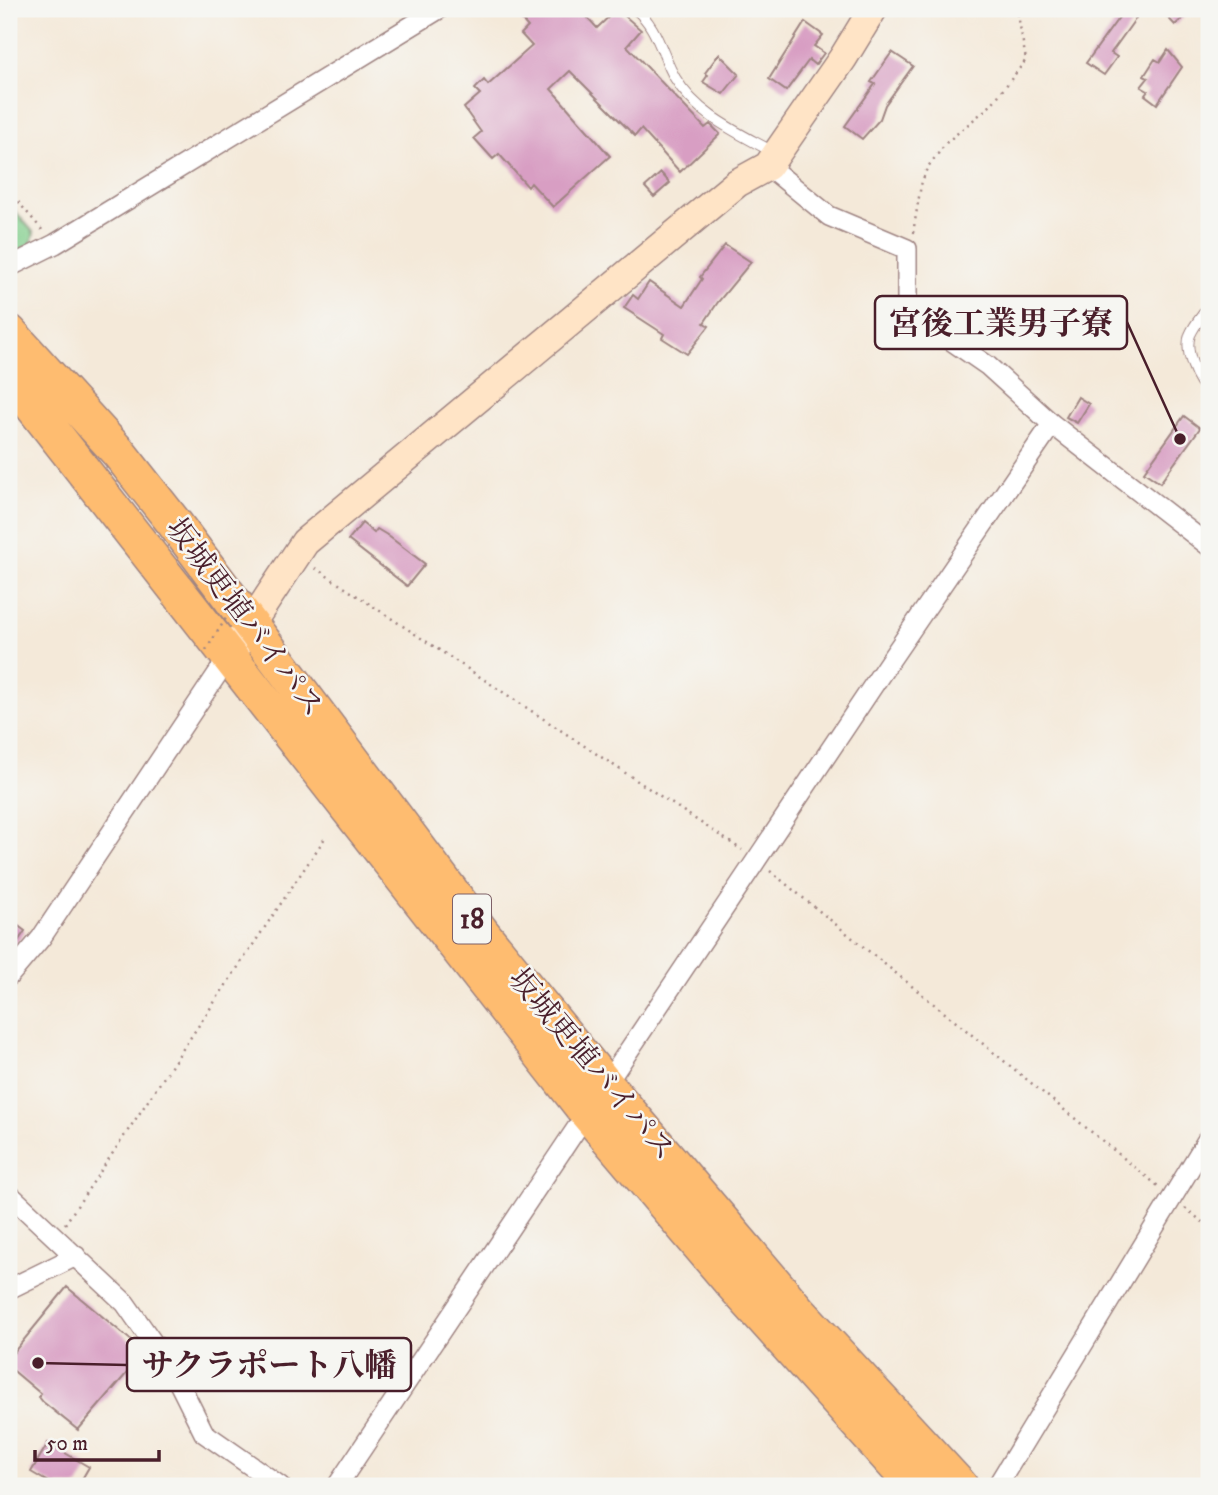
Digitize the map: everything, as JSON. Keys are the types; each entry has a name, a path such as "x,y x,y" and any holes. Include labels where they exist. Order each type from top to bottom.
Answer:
{"highway":[{"name":"坂城更埴バイパス","path":"9,332 119,453 482,933 597,1100 729,1280 914,1486"},
{"name":"坂城更埴バイパス","path":"16,392 218,652 354,819 597,1100 960,1486"}],"street":[{"path":"9,267 55,244 439,9"},
{"path":"9,976 41,938 218,652 249,625 305,541 737,183 772,160 843,58 873,9"},
{"path":"772,160 829,216 907,249 907,310 988,366 1052,424 1209,546"},
{"path":"337,1486 889,662 1052,424"},
{"path":"997,1486 1209,1137"},
{"path":"9,1194 125,1303 174,1373 204,1433 280,1486"},
{"path":"9,1289 76,1256"}],"lane":[{"path":"635,9 645,16 676,79 701,111 772,160"},
{"path":"1209,306 1190,335 1188,343 1201,385 1209,391"}],"path":[{"path":"907,249 913,236 921,185 927,168 947,142 991,105 1026,60 1017,9"},
{"path":"9,191 55,244"},
{"path":"218,652 245,588"},
{"path":"56,1237 326,838"}],"green space":[{"path":"9,204 34,233 31,244 9,256"}],"building":[{"path":"533,9 580,9 597,28 617,9 641,30 627,46 705,128 710,124 720,134 680,172 641,129 635,136 570,71 551,89 610,156 553,207 531,183 528,187 499,154 493,159 474,138 481,132 464,108 480,94 475,89 484,80 488,85 532,46 521,34 528,27 521,19"},
{"path":"1125,9 1136,18 1111,53 1117,57 1104,75 1086,63"},
{"path":"1160,9 1193,9 1175,25"},
{"path":"805,22 823,35 814,46 824,53 815,65 809,60 786,91 769,79"},
{"path":"1168,50 1182,67 1157,104 1145,95 1148,91 1141,87 1148,78 1144,76 1155,59 1160,62"},
{"path":"892,52 913,66 885,105 880,119 862,139 845,126 875,84 871,82"},
{"path":"719,54 739,74 723,94 703,82 708,75 705,73"},
{"path":"661,173 670,183 654,197 645,187"},
{"path":"725,245 751,262 718,302 704,323 709,326 687,354 662,338 664,334 624,308 633,295 638,299 649,282 684,306 702,279 700,277"},
{"path":"1078,397 1089,404 1077,423 1066,417"},
{"path":"1184,416 1200,428 1160,483 1144,472"},
{"path":"362,523 374,533 377,529 387,535 425,564 407,586 348,540"},
{"path":"9,919 25,931 9,954"},
{"path":"67,1287 145,1352 78,1430 43,1402 39,1397 41,1394 9,1367 9,1358"},
{"path":"48,1443 89,1467 78,1486 55,1486 31,1472"}],"place":[{"name":"宮後工業男子寮","path":"1180,439"},
{"name":"サクラポート八幡","path":"38,1363"}]}
